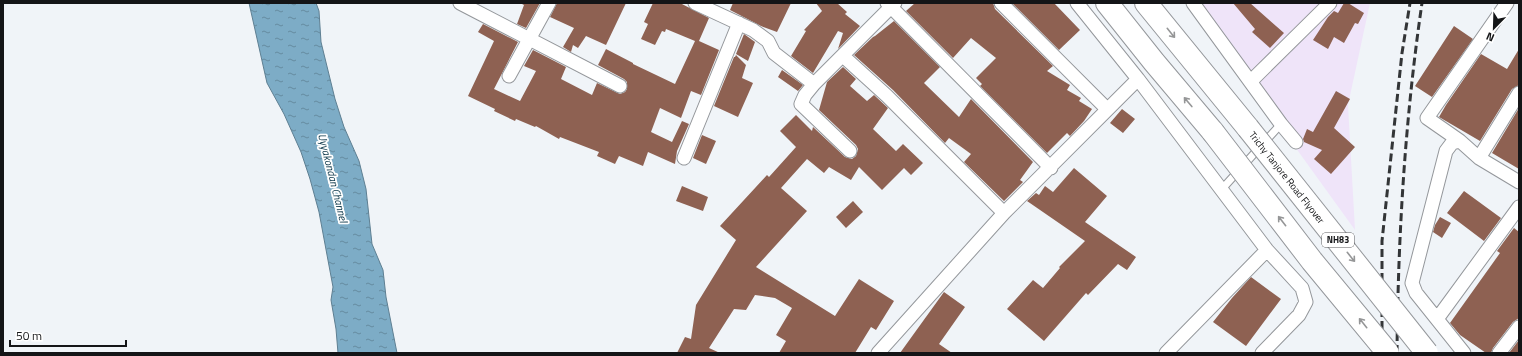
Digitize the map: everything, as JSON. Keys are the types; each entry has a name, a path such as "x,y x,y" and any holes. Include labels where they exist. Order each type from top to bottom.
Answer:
{"highway":[{"path":"1107,3 1213,132 1312,261 1388,353"},
{"name":"Trichy Tanjore Road Flyover","path":"1146,3 1248,128 1427,353"}],"street":[{"path":"460,3 620,86"},
{"path":"509,76 549,3"},
{"path":"695,3 753,30 768,41 774,53 814,84"},
{"path":"1001,3 1107,109"},
{"path":"1077,3 1138,79 1267,250 1302,288 1306,302 1299,315 1262,353"},
{"path":"1193,3 1281,124 1296,142"},
{"path":"1251,81 1330,3"},
{"path":"1507,3 1427,118 1460,141 1478,158 1519,182"},
{"path":"850,151 801,104 805,95 814,84 843,56 891,4 1051,168"},
{"path":"684,158 739,23"},
{"path":"843,56 887,96 1004,213"},
{"path":"878,353 1004,213 1051,168 1138,79"},
{"path":"1478,158 1519,92"},
{"path":"1460,141 1452,143 1446,151 1412,283 1416,293 1464,353"},
{"path":"1437,320 1519,207"},
{"path":"1166,353 1267,250"},
{"path":"1499,353 1519,326"}],"lane":[{"path":"1222,190 1281,124"}],"shaded area":[{"path":"1191,3 1370,3 1348,105 1355,230"}],"water":[{"name":"Uyyakondan Channel","path":"249,3 316,3 319,11 321,42 335,99 344,127 359,161 366,189 372,244 383,270 386,297 397,353 338,353 331,300 333,287 319,212 301,152 284,114 267,83"}],"building":[{"path":"520,3 540,3 526,28 517,24 524,5"},
{"path":"557,3 626,3 606,45 586,36 578,48 573,45 571,52 563,47 574,28 550,17"},
{"path":"653,3 680,3 709,18 699,41 719,50 701,95 691,91 681,118 660,108 651,132 672,142 682,121 689,124 677,151 675,164 648,152 643,166 619,156 615,164 597,156 599,152 560,137 559,139 536,126 535,127 516,119 515,121 494,111 495,109 468,96 494,41 478,32 483,24 518,42 494,89 520,101 536,71 524,66 533,50 566,67 561,79 592,95 597,83 620,94 625,92 627,89 627,82 624,79 598,65 606,49 675,84 695,41 666,29 665,32 662,31 655,45 641,39 648,24 644,22"},
{"path":"733,3 791,3 777,32 761,26 730,10"},
{"path":"816,3 837,3 847,12 845,14 860,26 838,49 843,33 838,31 813,73 791,56 806,31 804,30 822,11"},
{"path":"915,3 993,3 995,9 1053,66 1047,71 1070,85 1067,90 1081,98 1079,101 1092,109 1084,121 1070,136 1067,133 1047,153 980,86 982,84 976,78 996,58 971,38 953,58 906,11"},
{"path":"1012,3 1054,3 1080,30 1059,50"},
{"path":"1233,3 1250,3 1284,33 1270,48 1252,32 1255,29"},
{"path":"1344,3 1348,3 1364,13 1358,24 1355,23 1344,43 1334,37 1328,49 1313,40 1328,17 1334,11 1338,13"},
{"path":"894,21 940,67 924,83 959,117 971,99 1033,162 1020,180 1023,182 1004,201 964,162 971,154 949,138 945,143 893,90 854,55 873,37"},
{"path":"1454,26 1473,39 1432,97 1415,86"},
{"path":"744,34 755,42 748,61 736,54"},
{"path":"1519,49 1519,85 1512,89 1480,141 1439,117 1481,54 1507,69"},
{"path":"736,55 746,65 742,78 753,83 738,117 714,106"},
{"path":"843,67 856,79 850,86 867,101 874,95 888,108 873,129 896,151 903,144 923,163 911,175 904,168 882,190 859,167 851,180 829,167 824,173 807,159 781,188 807,211 756,267 835,316 859,279 894,301 876,330 871,327 855,353 779,353 786,341 776,335 792,308 775,298 755,295 746,310 734,309 709,348 720,353 677,353 685,337 691,339 696,305 736,240 720,226 767,175 769,177 796,147 780,131 796,115 812,131 813,127 845,157 852,159 856,156 858,149 856,145 819,110 827,82"},
{"path":"782,70 803,85 798,91 778,77"},
{"path":"1336,91 1350,99 1334,128 1355,147 1331,174 1314,159 1322,150 1304,142 1303,139 1307,129 1313,132"},
{"path":"1519,108 1519,169 1492,153"},
{"path":"1122,109 1135,119 1123,133 1110,123"},
{"path":"702,135 716,141 706,164 693,158"},
{"path":"1074,168 1107,196 1085,222 1136,257 1127,270 1118,264 1088,295 1086,293 1044,341 1007,309 1033,280 1043,288 1060,268 1059,267 1085,241 1027,201 1036,193 1039,195 1045,186 1053,192"},
{"path":"682,186 708,197 703,211 676,201"},
{"path":"1464,191 1501,218 1484,241 1447,213"},
{"path":"853,201 863,212 846,228 836,217"},
{"path":"1440,217 1451,223 1442,238 1433,232"},
{"path":"1514,228 1519,232 1519,318 1513,322 1493,348 1491,353 1486,353 1460,335 1450,323 1500,253 1497,251"},
{"path":"1251,277 1281,299 1246,346 1213,322"},
{"path":"944,292 965,307 939,344 952,353 900,353"},
{"path":"1519,340 1519,353 1509,353"}],"railway":[{"path":"1382,353 1382,241 1402,53 1410,3"},
{"path":"1397,353 1401,221 1407,134 1422,3"}]}
